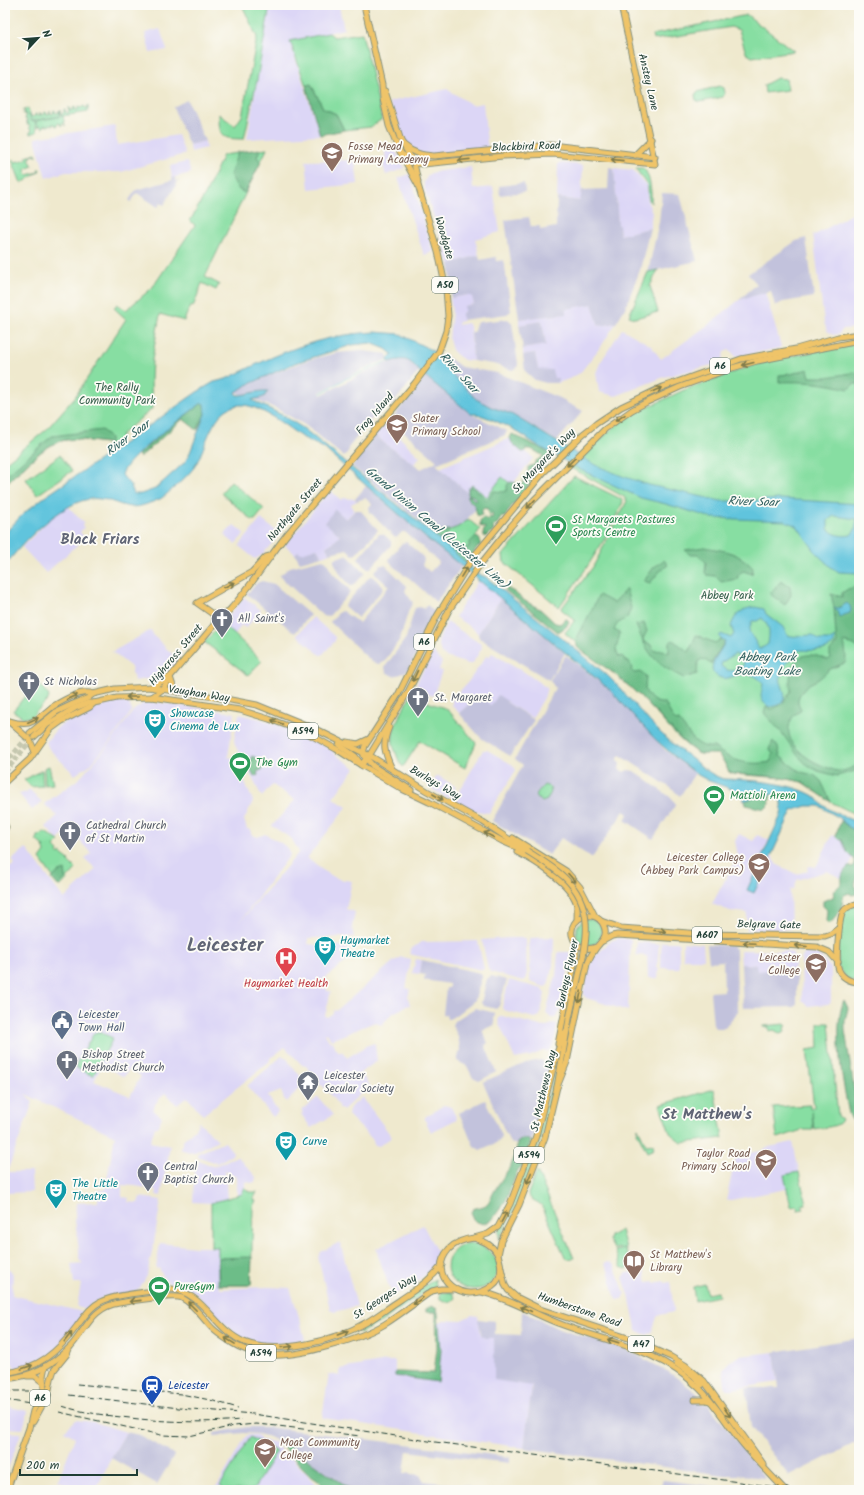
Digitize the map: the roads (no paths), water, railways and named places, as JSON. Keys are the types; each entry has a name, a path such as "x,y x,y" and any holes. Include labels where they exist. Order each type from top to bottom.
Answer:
{"main road":[{"name":"A50","path":"364,5 382,85 402,143"},
{"name":"Anstey Lane","path":"621,5 655,157 655,164"},
{"name":"Woodgate","path":"382,85 383,99 393,136 418,185"},
{"path":"635,155 651,139"},
{"name":"Woodgate","path":"402,143 414,163 418,185 444,274 448,316 442,346 421,374"},
{"name":"Blackbird Road","path":"402,143 410,151 417,154 434,156 551,145 655,157"},
{"path":"401,153 414,163"},
{"name":"Blackbird Road","path":"414,163 423,164 503,156 553,154 655,164"},
{"name":"St Margaret's Way","path":"366,756 365,746 402,688 441,608 473,557 526,493 577,440 597,423 621,407 663,387 741,359 796,349 838,337 859,334"},
{"name":"St Margaret's Way","path":"366,756 408,692 448,612 479,566 511,526 584,448 605,429 632,410 680,387 743,365 859,341"},
{"name":"Frog Island","path":"344,468 366,439 390,413 421,374"},
{"name":"Northgate Street","path":"264,566 270,556 344,468"},
{"name":"A50","path":"205,598 264,566"},
{"path":"260,572 264,566"},
{"path":"253,582 250,574 260,572 264,566"},
{"name":"Highcross Street","path":"152,697 163,689 170,677 215,623 244,594 260,572"},
{"path":"207,609 205,598 197,603 214,615 223,615"},
{"path":"214,615 215,623"},
{"path":"151,687 170,677 173,686 178,692"},
{"name":"Vaughan Way","path":"93,694 115,689 151,687 215,696 257,705 320,732 356,750"},
{"name":"A594","path":"10,722 28,723 36,720 53,707 71,697 88,692 93,694"},
{"name":"A594","path":"31,737 56,712 88,698 93,694"},
{"name":"Vaughan Way","path":"94,703 122,698 152,697 240,710 307,733 361,765"},
{"name":"A594","path":"31,737 66,713 88,703 94,703"},
{"name":"A594","path":"39,746 54,727 71,716 90,707 94,703"},
{"name":"A6","path":"392,717 384,738 384,747 387,759 392,769"},
{"path":"5,718 31,737 39,746 30,759 5,782"},
{"name":"A594","path":"320,732 355,756 361,765"},
{"path":"31,737 35,752"},
{"path":"334,739 354,744 366,741 371,737"},
{"name":"Burleys Way","path":"356,750 392,769 504,835"},
{"path":"361,765 366,756"},
{"name":"A594","path":"366,756 373,766 429,802"},
{"name":"Burleys Way","path":"361,765 402,789 502,841"},
{"name":"A594","path":"504,835 528,846 566,871 580,887 595,916 601,921"},
{"name":"Burleys Flyover","path":"504,835 565,878 576,892 584,908 587,927 586,946 568,1019 557,1053"},
{"name":"A594","path":"502,841 506,846 556,877 568,888 576,901 578,912 577,920 573,926 572,932 576,943 576,956 557,1053"},
{"name":"Burleys Flyover","path":"502,841 522,851 526,851"},
{"path":"858,904 844,911 840,919 838,967 842,975 848,980 859,982"},
{"path":"577,920 585,916 595,916"},
{"path":"601,921 605,930 603,941"},
{"name":"Belgrave Gate","path":"601,921 621,928 714,935 757,934 825,936 831,934 839,928"},
{"name":"Belgrave Gate","path":"603,941 612,936 620,935 817,947 829,952 838,962"},
{"name":"A594","path":"557,1087 567,1062 587,964 596,947 603,941"},
{"path":"576,943 588,949 596,947"},
{"name":"St Matthews Way","path":"498,1255 501,1241 519,1205 545,1137 557,1087 568,1019"},
{"name":"St Matthews Way","path":"474,1238 488,1234 498,1227 510,1204 536,1136 557,1053"},
{"path":"474,1238 488,1244 498,1255 501,1268 497,1282 482,1292 466,1293 454,1289 447,1282 442,1265 445,1255 456,1243 474,1238"},
{"name":"St Georges Way","path":"46,1358 55,1352 94,1306 106,1299 172,1289 182,1290 196,1298 217,1323 245,1343 274,1348 296,1346 341,1334 367,1322 434,1276 442,1265"},
{"name":"Humberstone Road","path":"501,1268 505,1285 516,1297 540,1309 628,1338 671,1357 702,1378 775,1480"},
{"name":"St Georges Way","path":"70,1346 90,1318 106,1307 118,1303 165,1297 181,1298 187,1301 214,1330 233,1343 253,1352 271,1355 288,1355 354,1338 384,1325 432,1291 454,1289"},
{"name":"Humberstone Road","path":"482,1292 499,1296 562,1325 630,1346 682,1373 710,1401 746,1448 785,1490"},
{"name":"A47","path":"540,1309 559,1319 562,1322 562,1325"},
{"name":"A47","path":"578,1322 580,1328 599,1337"},
{"name":"A6","path":"29,1428 48,1395 54,1370 67,1354 70,1346"},
{"name":"A594","path":"5,1379 22,1377 45,1367 70,1346"},
{"name":"A47","path":"661,1353 694,1376 702,1385"},
{"name":"A6","path":"8,1490 29,1428 33,1411 44,1389 43,1376 46,1358"},
{"name":"A594","path":"5,1373 34,1365 46,1358"},
{"path":"22,1377 35,1376 44,1383"},
{"path":"694,1400 710,1401"}],"water":[{"name":"River Soar","path":"375,332 400,334 433,351 444,361 452,374 476,399 491,407 511,414 595,465 622,476 649,485 721,501 781,499 859,504 859,573 839,572 832,568 817,554 797,526 785,521 712,518 641,498 583,471 540,447 513,429 477,414 471,414 409,361 399,360 389,362 388,358 393,355 386,349 371,343 352,345 295,363 245,386 236,392 237,395 240,395 268,391 264,397 252,400 284,416 303,428 415,519 478,574 486,577 606,674 660,732 706,770 723,779 772,783 796,788 817,798 822,804 841,815 859,823 859,831 850,828 838,817 819,806 806,806 792,811 754,893 747,890 781,815 782,806 779,796 759,794 753,798 743,801 745,796 743,793 709,781 698,775 655,739 610,690 478,581 478,579 427,539 326,450 300,436 263,411 246,405 239,405 230,408 222,413 211,429 195,466 189,474 160,499 136,507 125,506 101,499 88,499 75,504 61,511 47,521 34,533 5,566 5,533 24,513 43,498 197,392 214,382 226,379 298,347 334,337","holes":["202,403 204,404 205,414 185,462 155,489 141,494 134,494 131,486 122,475 126,468 144,448","834,516 857,519 855,530 851,535 838,535 828,529 828,520"]},
{"path":"847,603 850,606 850,613 839,617 834,608 839,608"},
{"name":"Abbey Park Boating Lake","path":"755,607 764,609 766,614 783,627 787,635 813,635 819,640 830,640 835,637 834,644 825,649 795,651 784,667 780,678 785,697 784,700 781,703 769,707 763,702 761,697 763,684 760,680 748,674 739,674 729,678 721,678 715,675 712,670 714,660 725,641 719,637 721,634 731,638 734,634 731,626 737,615 743,610","holes":["762,618 767,624 769,636 768,644 759,648 749,631 752,621 757,621","735,654 740,657 744,664 742,667 730,671 721,666 722,662"]}],"waterway":[{"path":"321,393 345,379 388,361"}],"tunnel":[{"path":"5,764 30,734"},
{"path":"5,772 32,739"}],"railway":[{"path":"77,1384 181,1394 238,1408"},
{"path":"5,1391 37,1391"},
{"path":"69,1395 179,1408 253,1414 435,1442 800,1490"},
{"path":"5,1400 30,1404"},
{"path":"62,1406 81,1411 139,1419 202,1422 241,1420"},
{"path":"59,1412 161,1435 189,1436 234,1426 256,1424 360,1436"}],"place":[{"name":"Fosse Mead Primary Academy","path":"332,172"},
{"name":"Slater Primary School","path":"397,444"},
{"name":"St Margarets Pastures Sports Centre","path":"556,546"},
{"name":"All Saint's","path":"222,638"},
{"name":"St Nicholas","path":"29,702"},
{"name":"St. Margaret","path":"418,718"},
{"name":"Showcase Cinema de Lux","path":"155,740"},
{"name":"The Gym","path":"240,782"},
{"name":"Mattioli Arena","path":"714,816"},
{"name":"Cathedral Church of St Martin","path":"70,852"},
{"name":"Leicester College (Abbey Park Campus)","path":"759,884"},
{"name":"Haymarket Theatre","path":"325,966"},
{"name":"Haymarket Health","path":"286,978"},
{"name":"Leicester College","path":"816,984"},
{"name":"Leicester Town Hall","path":"62,1040"},
{"name":"Bishop Street Methodist Church","path":"67,1080"},
{"name":"Leicester Secular Society","path":"308,1102"},
{"name":"Curve","path":"286,1162"},
{"name":"Taylor Road Primary School","path":"766,1180"},
{"name":"Central Baptist Church","path":"148,1192"},
{"name":"The Little Theatre","path":"56,1210"},
{"name":"St Matthew's Library","path":"634,1280"},
{"name":"PureGym","path":"159,1306"},
{"name":"Leicester","path":"152,1406"},
{"name":"Moat Community College","path":"265,1468"}],"district":[{"name":"Black Friars","path":"100,540"},
{"name":"Leicester","path":"225,946"},
{"name":"St Matthew's","path":"707,1115"}],"park label":[{"name":"The Rally Community Park","path":"117,394"},
{"name":"Abbey Park","path":"727,596"}],"water label":[{"name":"Grand Union Canal (Leicester Line)","path":"437,528"}]}
